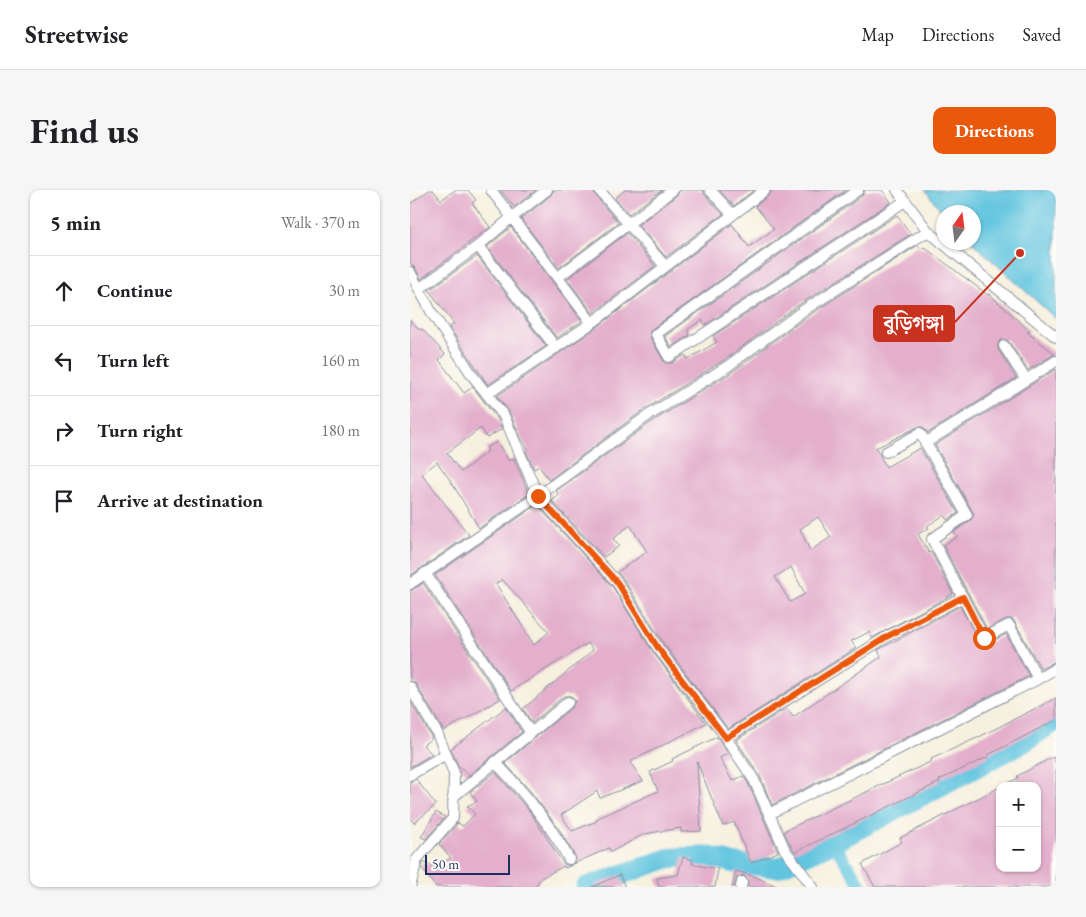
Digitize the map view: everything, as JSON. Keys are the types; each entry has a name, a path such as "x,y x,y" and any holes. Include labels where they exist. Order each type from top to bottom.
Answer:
{"street":[{"path":"491,190 510,218 558,277 592,323"},
{"path":"419,289 478,246 510,218 547,190"},
{"path":"599,190 665,266"},
{"path":"558,277 673,190"},
{"path":"710,190 732,214"},
{"path":"487,394 592,323 765,190"},
{"path":"858,190 656,334 669,357 904,201"},
{"path":"897,190 928,231 1056,337"},
{"path":"410,584 538,496 646,417 728,366 804,310 928,231"},
{"path":"478,246 556,348"},
{"path":"410,272 432,313 472,374 504,416 538,496 617,582 658,648 726,738 754,780 785,850 813,887"},
{"path":"1004,346 1026,380"},
{"path":"925,443 1056,361"},
{"path":"886,452 920,433 967,515 932,539 984,638 1009,624 1038,679"},
{"path":"425,573 530,733"},
{"path":"726,738 888,636 963,597"},
{"path":"769,814 1038,679 1056,668"},
{"path":"410,687 437,733 454,773 453,818 417,859 410,887"},
{"path":"453,797 568,702"},
{"path":"410,775 446,754"},
{"path":"495,762 519,787 562,846 569,859"}],"water":[{"path":"925,190 1056,190 1056,319 981,250 981,205 937,205"}],"building":[{"path":"429,190 433,190 441,200 455,190 468,190 476,200 472,203 490,227 421,279 416,269 410,263 410,204"},
{"path":"500,190 536,190 514,207"},
{"path":"554,190 591,190 618,223 559,268 521,219 551,195"},
{"path":"625,190 662,190 629,214 615,198"},
{"path":"680,190 703,190 705,195 723,214 666,257 638,225 677,195"},
{"path":"719,190 754,190 734,206"},
{"path":"772,190 846,190 652,329 650,337 665,363 672,363 685,355 688,359 717,342 713,336 897,215 911,234 800,304 724,360 642,411 549,480 539,466 534,469 526,451 528,449 510,413 497,396 596,328 732,224 749,247 774,229 755,206 769,195"},
{"path":"865,190 882,190 891,202 705,325 702,320 687,330 690,335 671,347 665,336 862,196"},
{"path":"511,227 582,321 557,338 487,247"},
{"path":"627,233 655,266 593,313 567,279"},
{"path":"918,245 921,249 924,247 989,294 1030,331 1027,332 1055,354 1028,370 1009,342 1001,340 998,343 998,349 1016,378 928,433 923,427 917,427 876,448 886,467 920,448 958,513 947,520 944,515 927,526 929,528 918,534 929,553 931,552 953,594 872,638 869,632 851,641 856,648 728,729 664,644 623,578 617,572 647,552 630,525 613,539 619,546 604,557 552,501 559,495 556,491 650,423 732,372 808,316","holes":["818,517 831,537 810,551 800,529","791,567 805,594 790,602 775,577"]},
{"path":"477,256 546,346 488,385 449,327 454,324 429,290"},
{"path":"410,320 420,330 422,329 445,354 439,360 464,393 473,387 498,420 502,429 487,438 481,428 447,453 461,472 488,451 486,448 497,442 509,461 514,458 529,494 479,528 437,462 422,474 469,535 410,576"},
{"path":"1056,369 1056,661 1041,669 1013,619 1006,619 987,629 943,545 957,537 954,532 971,520 974,514 935,445"},
{"path":"537,505 612,586 653,652 706,723 630,762 643,781 600,798 597,791 561,815 572,831 658,791 650,772 717,737 728,753 720,758 732,781 743,776 748,783 778,852 751,863 734,822 723,826 697,762 701,831 681,832 681,828 644,834 611,852 609,848 573,864 576,860 575,856 559,829 531,792 505,763 572,707 575,701 571,696 564,696 532,723 523,709 593,650 588,643 511,691 435,575","holes":["502,579 549,632 534,645 496,584"]},
{"path":"423,583 500,699 444,731 416,684 410,680 410,591"},
{"path":"960,606 981,644 987,644 1006,634 1029,676 772,805 760,776 736,740 787,708 793,717 881,657 878,650"},
{"path":"1056,698 1056,720 988,755 988,757 939,780 940,782 795,852 791,846 784,831 932,761 931,759"},
{"path":"410,701 432,738 423,745 432,754 410,767"},
{"path":"506,707 522,732 469,775 458,765 451,749"},
{"path":"1053,757 1056,763 1056,887 875,887 862,864 902,842 900,838 996,789 996,872 1041,872 1041,782 1010,782 1018,778 1017,776"},
{"path":"495,772 530,812 563,863 572,865 565,868 564,866 541,878 535,887 436,887 422,869 423,862 433,866 451,858 439,844 458,823 463,826 475,814 467,806 477,801 470,792"},
{"path":"416,779 436,805 414,823 410,818 410,782"},
{"path":"436,812 445,817 426,839 421,837"},
{"path":"683,857 693,860 692,864 718,869 715,887 659,887 657,878 678,875"},
{"path":"736,871 779,887 748,887 748,879 743,875 737,877 734,887 732,887"},
{"path":"620,875 625,887 592,887 610,879"}],"waterway":[{"path":"586,887 669,858 708,856 733,863 778,868 833,843 1025,742 1056,721"},
{"path":"833,843 862,887"}],"place":[{"name":"বুড়িগঙ্গা","path":"1020,253"}],"route":[{"path":"538,496 617,582 658,648 726,738 888,636 963,597 984,638"}]}
